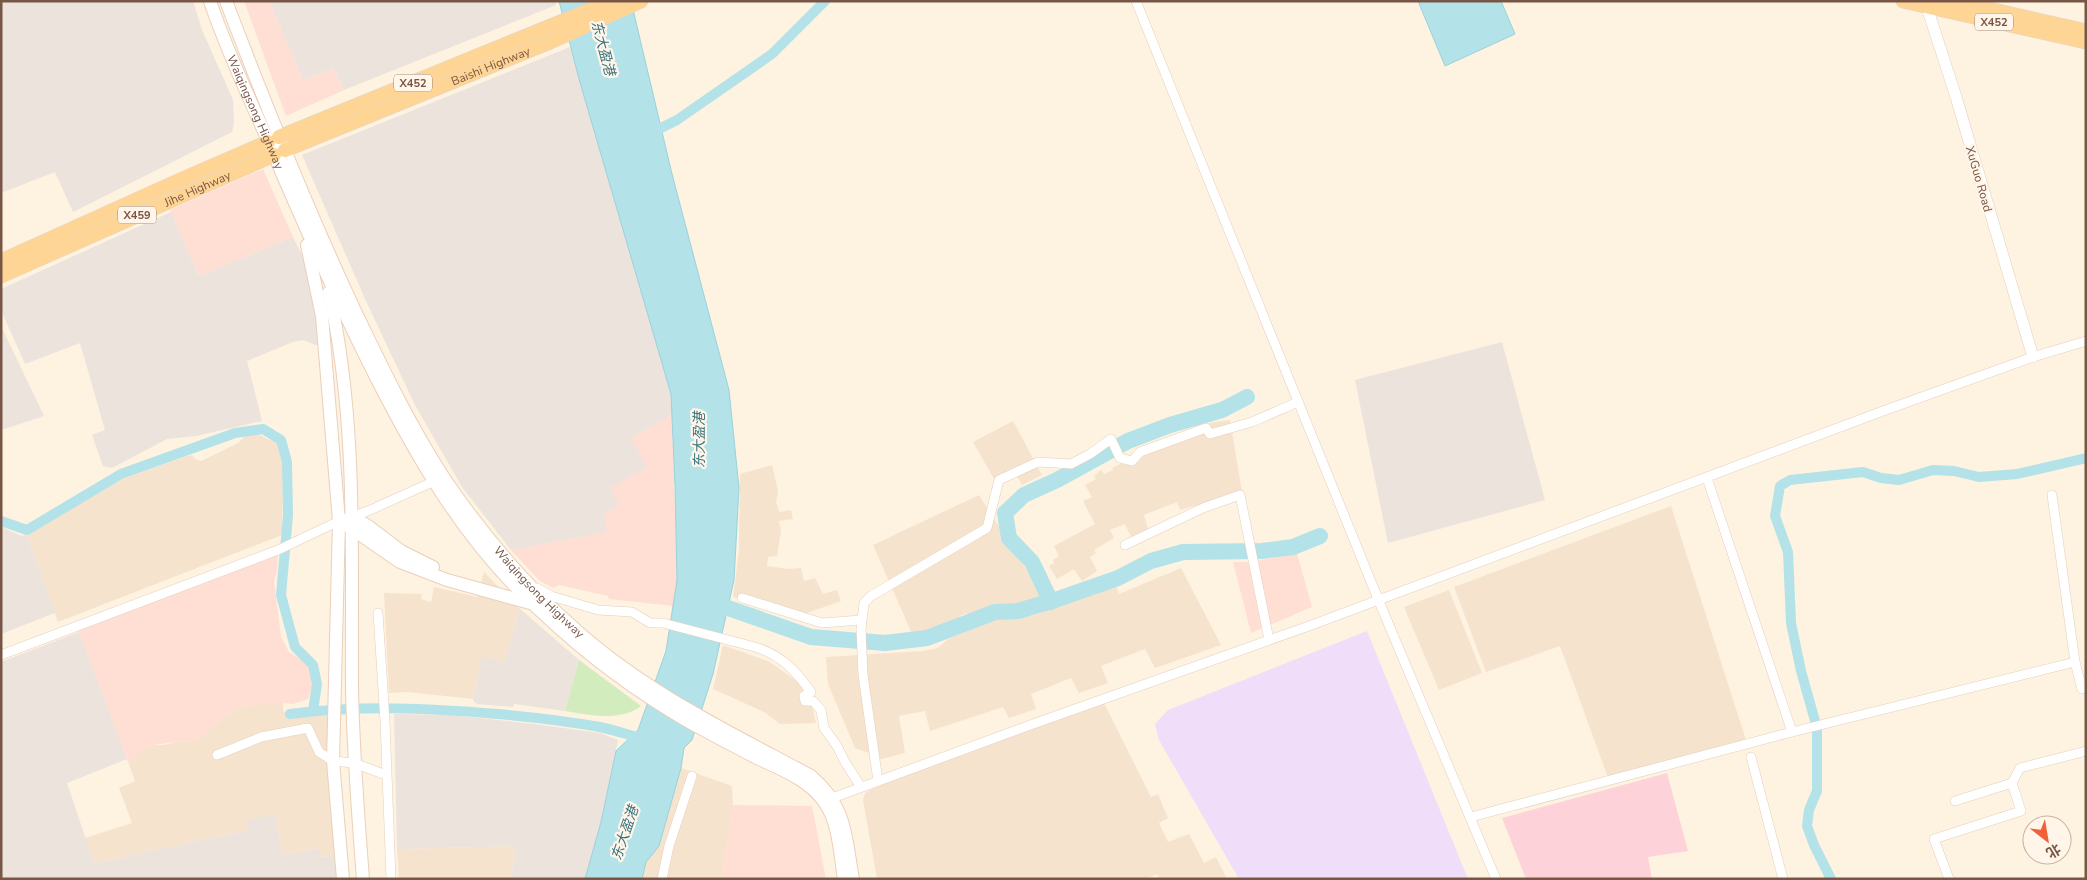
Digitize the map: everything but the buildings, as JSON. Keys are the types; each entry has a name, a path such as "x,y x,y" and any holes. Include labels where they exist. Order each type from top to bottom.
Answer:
{"main road":[{"name":"Waiqingsong Highway","path":"210,1 232,61 277,146"},
{"name":"Waiqingsong Highway","path":"226,1 277,146 307,218 438,479"},
{"name":"Baishi Highway","path":"548,35 612,1"},
{"name":"X452","path":"1903,1 1925,4 2086,42"},
{"name":"X452","path":"1953,1 2086,32"},
{"name":"Baishi Highway","path":"277,146 548,35 640,2"},
{"name":"Jihe Highway","path":"1,262 178,181 277,146"},
{"name":"Jihe Highway","path":"1,276 277,146"},
{"name":"Waiqingsong Highway","path":"307,218 323,269 333,313 351,451 348,522 334,686 333,761 343,879"},
{"name":"Waiqingsong Highway","path":"307,218 322,316 348,522 354,763 363,879"},
{"name":"Waiqingsong Highway","path":"323,269 399,421 438,479 473,537 538,601 570,638 638,685 715,731 811,776 843,824 853,879"},
{"path":"348,522 368,526 401,551 441,571 524,588"},
{"path":"348,522 400,562 447,580 538,601"},
{"name":"Waiqingsong Highway","path":"828,800 844,879"}],"street":[{"path":"1136,1 1378,599 1496,879"},
{"name":"XuGuo Road","path":"1925,4 1956,98 2033,357"},
{"path":"828,800 1269,640 1883,411 2033,357 2086,341"},
{"path":"878,781 863,675 861,624 864,603 871,596 988,528 999,480 1038,462 1071,464 1110,440 1120,458 1132,461 1140,452 1171,440 1206,428 1210,434 1224,432 1298,402"},
{"path":"1707,478 1795,731"},
{"path":"1,656 348,522 438,479"},
{"path":"1125,545 1203,508 1240,495 1251,559 1269,640"},
{"path":"2052,495 2075,662 2082,689"},
{"path":"524,588 598,610 632,612 650,624 663,623 770,652 785,661 797,672 811,692 804,696 805,701 813,701 821,710 824,728 861,787"},
{"path":"742,598 822,624 861,624"},
{"path":"378,613 385,721 391,879"},
{"path":"1471,817 1795,731 2075,662"},
{"path":"217,755 261,737 308,728 319,752 333,761 354,763 386,775"},
{"path":"1955,801 2012,783 2020,768 2086,751"},
{"path":"1752,757 1782,879"},
{"path":"662,879 682,802 692,776"},
{"path":"1949,879 1934,839 2021,811 2012,783"}],"shaded area":[{"path":"1,1 193,1 202,30 233,100 234,123 232,132 73,212 55,172 1,193"},
{"path":"244,1 269,1 303,80 333,68 344,90 286,116"},
{"path":"269,1 556,1 556,5 344,90 333,68 303,80"},
{"path":"570,47 671,394 672,415 631,438 647,467 610,488 620,505 604,514 607,532 511,550 462,487 415,405 366,301 302,155"},
{"path":"263,169 293,237 199,276 170,210"},
{"path":"171,212 199,276 293,237 308,267 320,344 315,345 303,340 293,342 247,361 262,421 196,436 167,439 112,468 103,466 92,435 105,430 80,343 25,364 1,310 1,289"},
{"path":"1,326 44,416 1,430"},
{"path":"1502,342 1545,500 1388,543 1355,380"},
{"path":"672,415 677,580 673,606 609,599 608,596 559,585 553,588 540,581 511,550 606,532 604,514 610,488 631,438"},
{"path":"1230,420 1242,492 1180,510 1177,502 1144,515 1149,532 1132,539 1125,524 1110,530 1114,538 1094,550 1096,553 1090,557 1097,571 1082,581 1074,569 1057,579 1049,566 1059,556 1054,546 1095,524 1083,501 1092,497 1085,485 1096,479 1094,476 1101,470 1104,474 1141,454 1210,429 1209,423"},
{"path":"1013,421 1042,475 1022,485 1017,476 998,486 973,442"},
{"path":"257,433 267,439 277,441 283,462 282,535 58,622 26,534 123,479 187,456 192,455 195,459 201,461 238,443 246,435"},
{"path":"772,465 778,491 776,502 779,512 791,510 793,519 779,521 781,531 777,556 768,557 767,566 789,569 801,568 804,581 815,578 823,594 837,590 841,601 801,615 733,597 739,551 740,474"},
{"path":"979,495 1043,596 1012,608 996,607 968,616 966,613 947,623 946,626 913,636 873,545"},
{"path":"1671,506 1746,740 1610,783 1560,646 1486,672 1454,587"},
{"path":"1,527 22,536 26,534 55,613 1,634"},
{"path":"1297,553 1312,607 1251,633 1233,562 1252,562"},
{"path":"278,554 277,571 274,581 281,637 289,652 310,665 314,682 308,699 293,704 282,703 238,707 194,742 181,741 153,745 145,748 128,762 78,630"},
{"path":"1181,568 1221,645 1155,668 1145,649 1101,666 1108,683 1079,693 1071,678 1031,694 1036,709 1009,718 1003,707 930,731 925,711 899,716 905,753 878,760 877,752 869,753 855,748 828,684 826,657 923,651 938,648 948,639 970,630 970,626 1000,618 1035,615 1116,585 1119,594"},
{"path":"484,572 519,608 505,662 482,658 473,699 408,692 389,693 384,593 422,594 421,599 431,602 434,587 477,597"},
{"path":"1449,590 1482,673 1439,690 1404,607"},
{"path":"519,608 579,660 565,711 514,704 513,707 477,704 474,702 473,699 482,657 505,662"},
{"path":"1367,631 1468,879 1239,879 1159,740 1155,724 1168,710"},
{"path":"79,632 127,759 67,783 94,863 248,830 247,820 276,814 282,855 319,848 321,857 338,855 340,879 1,879 1,662"},
{"path":"723,645 770,662 798,682 810,696 816,723 780,724 764,712 713,689"},
{"path":"283,702 283,710 287,716 329,716 338,855 320,857 318,848 282,855 276,814 248,830 94,863 85,838 132,823 119,788 135,781 128,762 145,748 153,745 181,741 194,742 238,707"},
{"path":"1104,703 1151,797 1158,794 1168,818 1159,823 1168,842 1189,834 1204,863 1216,857 1227,879 1160,879 1157,874 1146,879 877,879 863,800 865,793 878,786 971,750"},
{"path":"394,714 452,715 534,724 600,733 618,740 601,822 585,879 511,879 516,846 397,849"},
{"path":"681,768 732,786 733,806 722,879 642,879 646,862 659,846"},
{"path":"1667,773 1688,851 1648,857 1652,879 1526,879 1502,818"},
{"path":"733,805 812,806 826,879 722,879"},
{"path":"516,846 511,879 399,879 397,849"}],"green space":[{"path":"579,660 641,706 633,711 614,716 565,711"}],"water":[{"name":"东大盈港","path":"559,1 631,1 672,174 729,390 739,488 734,580 713,674 692,740 684,748 681,768 659,846 646,862 642,879 585,879 601,822 616,751 638,730 666,651 677,580 671,394 579,79"},
{"path":"1418,1 1501,1 1515,34 1445,66"}],"waterway":[{"path":"649,134 677,120 772,54 825,1"},
{"path":"1051,602 1032,562 1009,538 1005,513 1024,495 1057,480 1128,441 1170,425 1222,410 1247,397"},
{"path":"1,521 27,530 121,474 235,433 263,429 281,440 287,462 288,515 281,595 295,647 313,665 317,684 313,711"},
{"path":"1831,879 1807,826 1809,810 1817,791 1817,728 1801,671 1791,623 1788,552 1775,516 1780,486 1790,480 1863,472 1881,478 1899,480 1933,470 1954,471 1979,477 2017,474 2086,458"},
{"path":"728,608 811,637 885,643 927,638 995,612 1018,611 1055,600 1118,578 1151,561 1183,552 1262,551 1293,547 1320,536"},
{"path":"290,714 368,708 472,712 587,725 644,739"}]}
